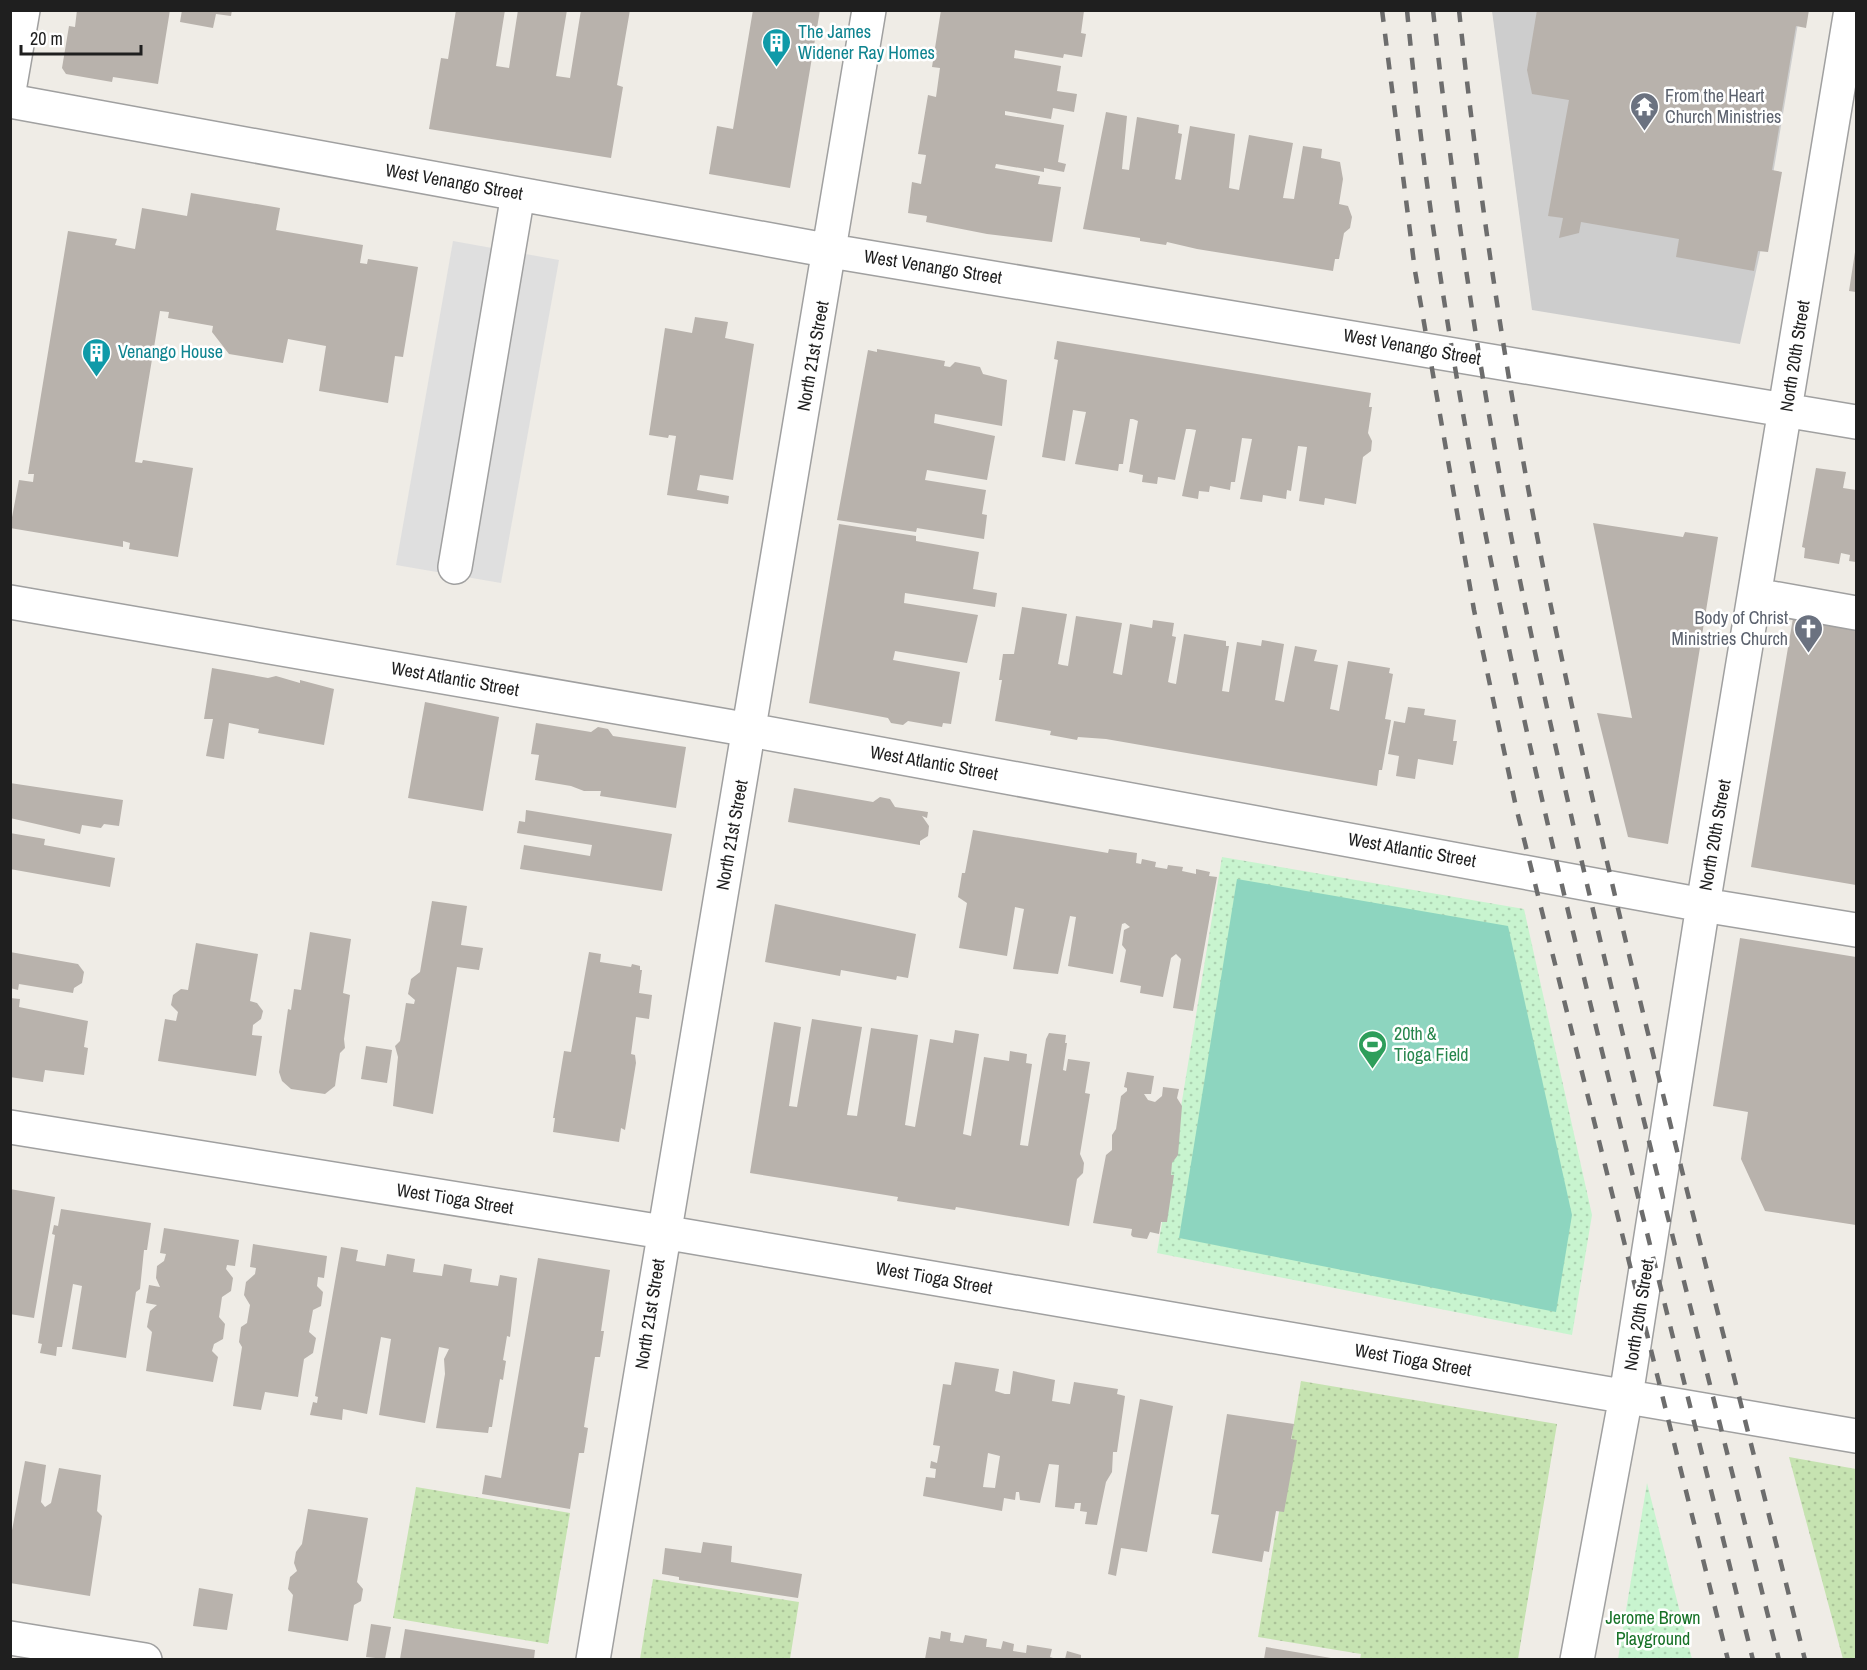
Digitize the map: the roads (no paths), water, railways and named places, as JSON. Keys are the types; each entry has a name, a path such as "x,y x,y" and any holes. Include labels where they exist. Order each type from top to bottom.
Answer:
{"street":[{"path":"10,85 23,10"},
{"name":"North 21st Street","path":"593,1659 663,1232 831,251 869,10"},
{"name":"North 20th Street","path":"1577,1659 1626,1396 1703,905 1851,10"},
{"name":"West Venango Street","path":"10,101 831,251 1857,422"},
{"path":"455,567 518,194"},
{"path":"1755,595 1857,613"},
{"name":"West Atlantic Street","path":"10,602 750,730 1703,905 1857,930"},
{"name":"West Tioga Street","path":"10,1127 663,1232 1857,1436"},
{"path":"10,1638 145,1659"}],"railway":[{"path":"1382,10 1415,271 1474,610 1516,807 1728,1660"},
{"path":"1407,10 1422,147 1441,283 1464,419 1518,690 1579,958 1753,1660"},
{"path":"1433,10 1472,309 1496,457 1525,605 1615,1002 1779,1660"},
{"path":"1459,10 1476,158 1497,305 1521,451 1577,731 1639,997 1805,1660"}],"place":[{"name":"The James Widener Ray Homes","path":"777,68"},
{"name":"From the Heart Church Ministries","path":"1644,132"},
{"name":"Venango House","path":"97,378"},
{"name":"Body of Christ Ministries Church","path":"1809,654"},
{"name":"20th & Tioga Field","path":"1373,1070"}],"park label":[{"name":"Jerome Brown Playground","path":"1653,1628"}]}
